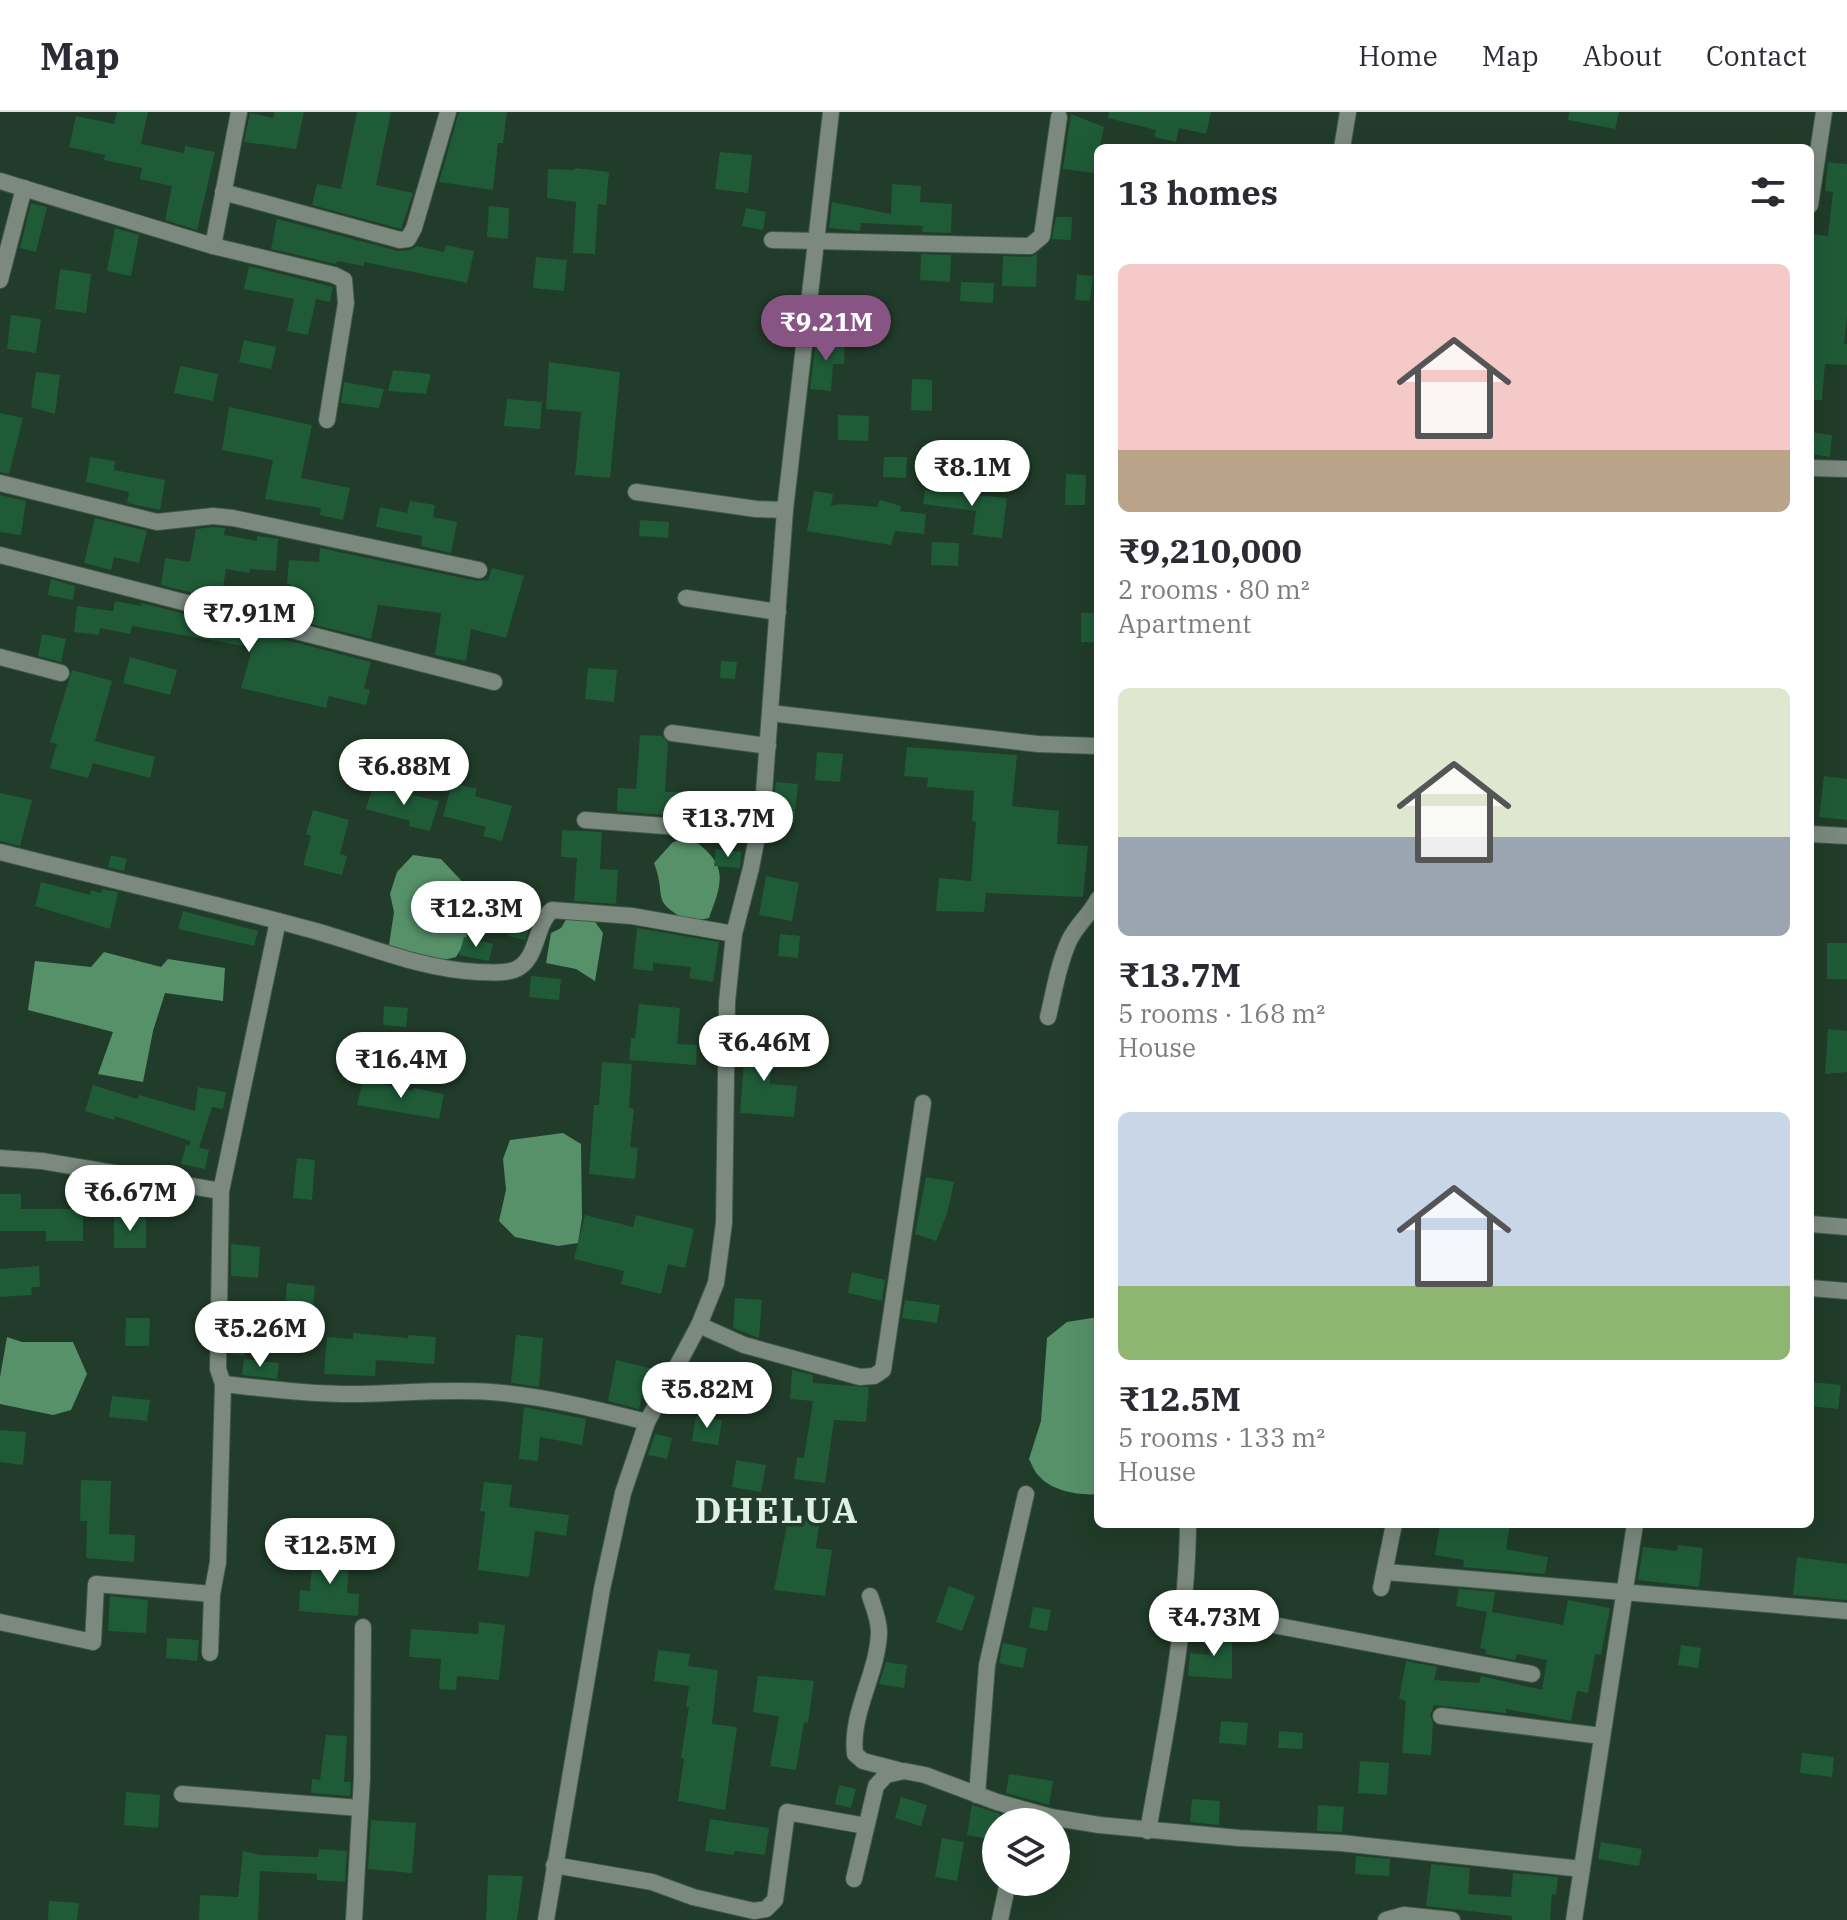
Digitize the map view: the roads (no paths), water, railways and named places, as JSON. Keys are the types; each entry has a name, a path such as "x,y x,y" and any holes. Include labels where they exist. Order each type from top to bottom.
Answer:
{"street":[{"path":"213,246 239,112"},
{"path":"223,192 400,240 408,239 414,228 448,112"},
{"path":"546,1920 602,1589 623,1493 647,1422 699,1325 716,1283 724,1223 727,1002 734,934 758,833 768,746 785,510 831,112"},
{"path":"1343,144 1348,112"},
{"path":"1814,178 1824,112"},
{"path":"772,240 1030,246 1037,243 1042,236 1059,117"},
{"path":"0,181 213,246 344,280 346,303 327,420"},
{"path":"0,280 24,188"},
{"path":"1814,468 1847,469"},
{"path":"0,483 132,518 157,522 213,516 233,518 479,570"},
{"path":"636,492 756,509 785,510"},
{"path":"0,555 494,682"},
{"path":"686,598 778,612"},
{"path":"0,657 61,673"},
{"path":"770,713 1038,744 1094,746"},
{"path":"672,733 768,746"},
{"path":"585,820 758,833"},
{"path":"1814,834 1847,836"},
{"path":"0,852 278,921 383,954 448,970 502,973 519,968 530,955 546,915 552,910 632,916 734,934"},
{"path":"1048,1017 1069,939 1094,908"},
{"path":"210,1653 212,1594 218,1562 223,1384 218,1369 221,1191 278,921"},
{"path":"699,1325 744,1345 860,1377 874,1376 883,1370 923,1103"},
{"path":"0,1158 42,1161 221,1191"},
{"path":"1814,1224 1847,1227"},
{"path":"1814,1288 1847,1291"},
{"path":"223,1384 310,1393 490,1392 552,1399 647,1422"},
{"path":"977,1795 987,1665 1026,1494"},
{"path":"1148,1831 1175,1678 1188,1528"},
{"path":"1393,1528 1383,1580 1624,1592 1847,1611"},
{"path":"1574,1920 1634,1528"},
{"path":"0,1622 93,1642 96,1584 212,1594"},
{"path":"870,1596 879,1631 855,1731 855,1754 863,1761 925,1775 1005,1808"},
{"path":"1183,1608 1532,1674"},
{"path":"354,1920 360,1808 363,1627"},
{"path":"1441,1716 1602,1736"},
{"path":"854,1879 876,1786 886,1775 904,1771"},
{"path":"182,1794 360,1808"},
{"path":"554,1865 652,1882 693,1897 754,1911 766,1909 775,1900 787,1812 866,1826"},
{"path":"1070,1820 1148,1831 1341,1843 1582,1869"},
{"path":"1000,1920 1005,1896"},
{"path":"1386,1920 1404,1915 1452,1920"}],"district":[{"name":"DHELUA","path":"777,1509"}]}
